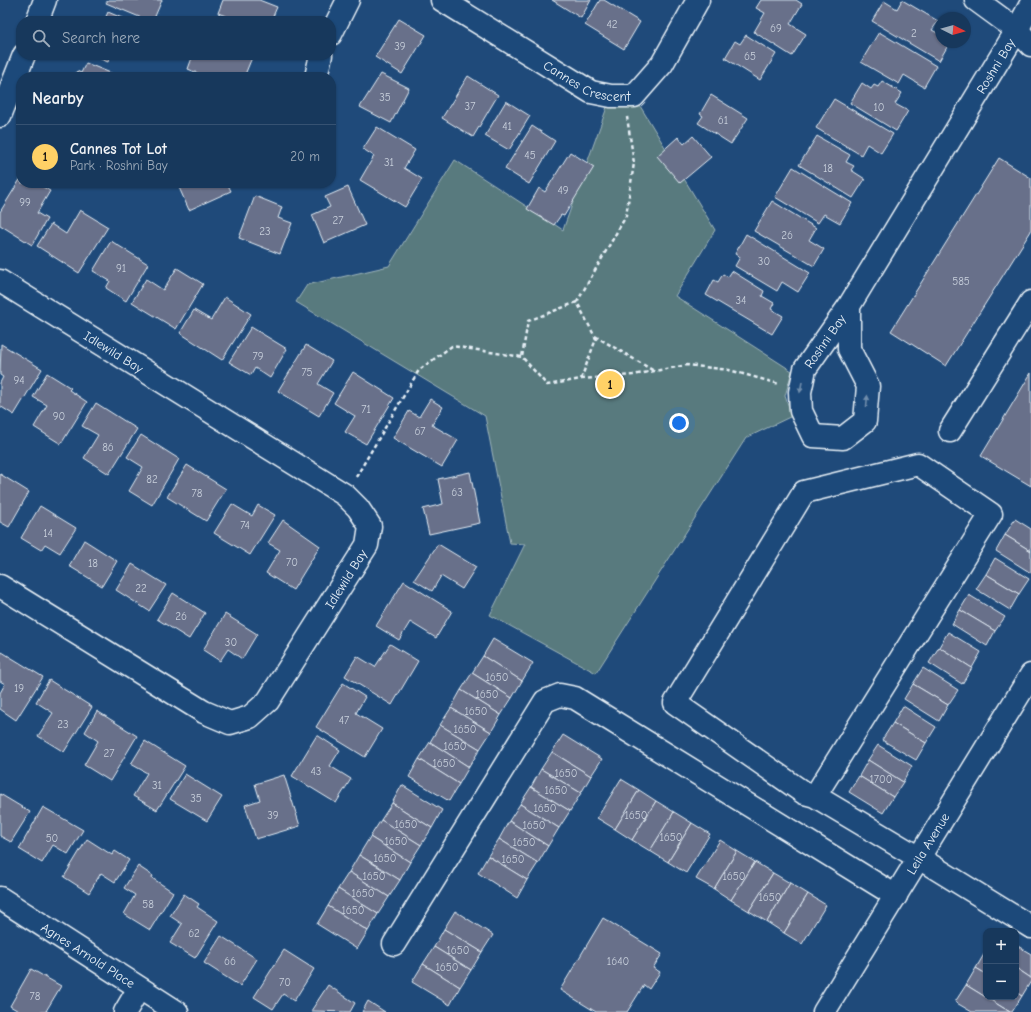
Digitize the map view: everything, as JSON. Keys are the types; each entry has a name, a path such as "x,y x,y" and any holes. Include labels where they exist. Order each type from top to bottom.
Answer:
{"street":[{"path":"39,16 45,0"},
{"path":"336,24 348,0"},
{"name":"Cannes Crescent","path":"442,0 591,92 624,97 634,96 662,64 698,0"},
{"path":"976,0 1024,37"},
{"name":"Roshni Bay","path":"849,306 849,349 868,386 865,421 843,438 813,436 801,411 800,392 805,369 849,306 1024,37 1031,4"},
{"path":"17,72 22,60"},
{"path":"317,72 320,60"},
{"path":"0,116 16,75"},
{"name":"Idlewild Bay","path":"0,282 345,494 358,508 370,526 368,545 268,701 250,717 230,723 204,712 0,586"},
{"path":"950,431 1031,302"},
{"path":"815,796 991,514 918,464 804,492 674,703 804,793 815,796 919,858 1031,928"},
{"name":"Leila Avenue","path":"824,1012 1031,675"},
{"path":"394,944 545,701 560,695 575,698 896,896"},
{"name":"Agnes Arnold Place","path":"0,898 177,1012"},
{"path":"125,1012 139,988"}],"path":[{"path":"522,357 528,321 577,302 626,216 634,163 624,97"},
{"path":"577,302 596,339 580,379"},
{"path":"594,335 654,371"},
{"path":"345,494 418,370 452,346 522,357 547,385 580,379 633,375 687,365 729,370 758,377 800,392"}],"green space":[{"path":"611,96 634,96 715,230 675,296 792,371 785,396 792,416 746,438 596,673 490,615 525,544 510,543 485,416 296,302 307,285 389,266 455,160 563,230"}],"building":[{"path":"108,0 162,0 155,16 137,16 106,3"},
{"path":"223,0 259,0 277,7 273,16 226,16 218,13"},
{"path":"552,0 591,0 581,18"},
{"path":"600,0 604,0 640,22 624,49 585,25"},
{"path":"761,0 796,0 802,4 790,24 806,34 792,56 754,32 765,13 756,8"},
{"path":"902,0 935,19 935,26 932,30 935,32 935,48 947,48 939,61 872,21 884,1 897,9"},
{"path":"108,12 117,16 106,16"},
{"path":"399,19 426,35 402,74 375,57"},
{"path":"879,32 936,66 924,87 904,75 899,84 861,62"},
{"path":"746,35 776,54 760,80 725,58 735,41 740,44"},
{"path":"191,60 251,60 246,72 195,72 188,69"},
{"path":"86,63 108,72 82,72"},
{"path":"381,74 409,88 391,123 360,107"},
{"path":"468,76 498,95 473,137 442,118"},
{"path":"882,81 902,93 895,104 908,111 896,131 850,103 862,83 871,89 874,85 878,87"},
{"path":"711,95 748,118 731,144 698,123 703,116 700,114"},
{"path":"834,99 893,134 881,153 867,144 861,155 816,128"},
{"path":"506,101 530,116 509,150 485,136"},
{"path":"532,126 555,141 529,184 505,169"},
{"path":"377,127 415,150 404,168 422,179 405,207 360,180 374,156 363,149"},
{"path":"693,136 711,157 680,183 657,156 678,137 684,144"},
{"path":"817,136 850,155 846,162 854,166 851,170 865,179 853,198 799,165"},
{"path":"570,152 594,167 564,216 561,215 554,225 527,209 539,188 545,192"},
{"path":"999,158 1031,178 1031,231 946,366 891,331"},
{"path":"793,167 852,203 840,223 824,214 818,223 775,197"},
{"path":"16,186 16,188 45,188 50,191 37,213 47,219 32,245 0,225 0,212"},
{"path":"348,187 365,225 324,243 312,215 330,207 325,197"},
{"path":"179,188 230,188 231,191 189,210"},
{"path":"255,196 282,207 278,218 292,223 280,254 239,238"},
{"path":"772,201 816,228 809,240 824,249 814,266 754,231"},
{"path":"80,210 108,227 79,273 37,246 51,224 66,234"},
{"path":"746,234 810,273 798,292 782,282 777,291 735,266 740,257 735,254"},
{"path":"111,241 148,264 126,301 106,288 110,281 93,271"},
{"path":"177,268 203,284 176,329 132,302 146,279 163,290"},
{"path":"732,271 764,291 762,296 774,303 771,309 783,316 772,334 706,295 714,280 718,282 723,274 728,277"},
{"path":"225,297 251,314 222,360 180,333 194,310 211,320"},
{"path":"251,327 287,349 270,378 255,368 251,375 229,362"},
{"path":"1,344 42,369 14,415 0,406 0,383 3,377 0,375"},
{"path":"306,345 332,361 318,384 333,393 319,416 278,391"},
{"path":"353,372 394,398 366,444 345,432 355,416 334,403"},
{"path":"47,373 71,388 69,390 87,402 61,444 34,427 47,405 33,397"},
{"path":"1031,373 1031,486 981,456"},
{"path":"430,399 443,407 432,425 458,440 442,467 393,438 409,411 419,417"},
{"path":"96,403 137,429 109,474 84,458 98,435 82,426"},
{"path":"141,435 179,459 152,505 129,491 143,467 127,457"},
{"path":"187,465 226,489 206,521 167,497"},
{"path":"470,472 480,523 429,534 423,509 443,504 438,479"},
{"path":"0,474 29,492 9,527 0,522"},
{"path":"232,504 252,516 258,505 275,515 250,555 214,533"},
{"path":"40,506 76,528 60,553 45,544 41,550 21,538"},
{"path":"1015,519 1031,529 1031,551 1005,535"},
{"path":"283,520 320,546 293,590 266,573 280,550 268,543"},
{"path":"1005,535 1031,551 1031,573 996,551"},
{"path":"84,540 117,561 102,586 69,566"},
{"path":"438,544 476,567 462,589 441,576 432,591 414,580"},
{"path":"995,558 1029,579 1019,594 986,574"},
{"path":"132,564 166,585 149,611 116,590"},
{"path":"986,574 1019,594 1010,610 976,589"},
{"path":"404,581 452,611 436,638 410,622 399,640 376,626"},
{"path":"173,593 205,613 189,639 157,619"},
{"path":"969,595 1005,617 995,631 960,610"},
{"path":"960,610 995,631 987,646 952,624"},
{"path":"225,614 257,634 242,659 228,649 220,661 203,650"},
{"path":"948,632 981,652 972,668 939,647"},
{"path":"493,639 533,663 522,681 483,656"},
{"path":"390,644 418,661 392,705 345,676 357,656 375,667"},
{"path":"939,647 972,668 962,684 929,663"},
{"path":"2,652 43,677 16,720 0,709 0,693 5,684 0,681 0,656"},
{"path":"483,656 522,681 512,698 472,673"},
{"path":"923,668 958,690 948,705 913,684"},
{"path":"472,673 512,698 501,715 461,690"},
{"path":"49,680 92,707 64,752 38,736 53,713 36,702"},
{"path":"343,683 365,697 356,713 382,729 365,757 316,727"},
{"path":"913,684 948,705 939,721 904,699"},
{"path":"461,690 501,715 491,732 451,708"},
{"path":"903,706 936,727 926,743 893,723"},
{"path":"451,708 491,732 480,749 440,725"},
{"path":"97,711 137,736 110,781 84,765 98,741 85,732"},
{"path":"893,723 926,743 916,760 882,740"},
{"path":"440,725 480,749 469,767 430,742"},
{"path":"317,735 340,750 330,766 351,779 336,803 292,776"},
{"path":"563,735 602,759 591,776 552,752"},
{"path":"145,741 185,766 157,810 133,796 147,773 131,764"},
{"path":"430,742 469,767 459,784 419,759"},
{"path":"878,745 912,766 903,782 868,760"},
{"path":"552,752 591,776 581,793 541,769"},
{"path":"419,759 459,784 449,801 409,777"},
{"path":"868,760 903,782 893,797 859,776"},
{"path":"541,769 581,793 570,811 531,787"},
{"path":"185,774 222,797 207,821 170,799"},
{"path":"284,775 300,826 256,839 245,805 260,800 255,784"},
{"path":"859,776 893,797 883,813 849,792"},
{"path":"621,779 639,790 615,829 597,818"},
{"path":"402,785 442,810 432,828 392,803"},
{"path":"531,787 570,811 559,828 520,804"},
{"path":"639,790 656,801 632,840 615,829"},
{"path":"0,794 30,812 11,842 0,836"},
{"path":"656,801 674,812 650,851 632,840"},
{"path":"392,803 432,828 421,845 381,820"},
{"path":"520,804 559,828 548,846 509,821"},
{"path":"43,807 83,830 68,854 53,845 42,863 19,849"},
{"path":"674,812 692,823 668,862 650,851"},
{"path":"381,820 421,845 410,862 370,837"},
{"path":"509,821 548,846 538,863 499,839"},
{"path":"692,823 710,834 686,873 668,862"},
{"path":"370,837 410,862 400,880 359,855"},
{"path":"87,839 112,855 115,851 129,860 115,882 101,873 89,893 64,877"},
{"path":"499,839 538,863 527,880 488,856"},
{"path":"720,840 737,851 714,889 696,879"},
{"path":"737,851 755,862 731,900 714,889"},
{"path":"359,855 400,880 389,897 349,872"},
{"path":"488,856 527,880 517,898 478,873"},
{"path":"755,862 773,873 749,911 731,900"},
{"path":"138,866 153,876 152,878 173,892 150,930 124,914 135,895 124,888"},
{"path":"349,872 389,897 378,914 338,889"},
{"path":"773,873 790,883 767,922 749,911"},
{"path":"790,883 808,894 784,933 767,922"},
{"path":"338,889 378,914 368,931 328,906"},
{"path":"184,894 199,904 197,907 218,921 195,958 170,943 182,924 170,916"},
{"path":"808,894 826,905 802,944 784,933"},
{"path":"328,906 368,931 357,949 317,924"},
{"path":"455,911 493,935 482,952 444,929"},
{"path":"603,918 662,954 653,968 660,972 649,989 644,985 627,1012 596,1012 560,990"},
{"path":"444,929 482,952 471,970 434,947"},
{"path":"221,936 257,959 240,986 204,963"},
{"path":"434,947 471,970 460,987 423,964"},
{"path":"1019,947 1031,954 1031,978 1019,970"},
{"path":"284,950 314,969 294,1001 283,994 273,1009 254,997"},
{"path":"983,956 983,972 976,968"},
{"path":"423,964 460,987 450,1005 412,982"},
{"path":"976,968 983,972 983,995 966,985"},
{"path":"31,969 61,986 46,1011 48,1012 20,1012 10,1006"},
{"path":"1019,970 1031,978 1031,981 1022,996 1019,994"},
{"path":"328,985 355,1003 350,1012 311,1011"},
{"path":"966,985 983,995 983,1000 990,1000 1010,1012 972,1012 955,1002"},
{"path":"1019,994 1022,996 1012,1012 990,1000 1019,1000"},
{"path":"368,1001 385,1012 362,1012"}],"place":[{"name":"Cannes Tot Lot","path":"610,384"}]}
